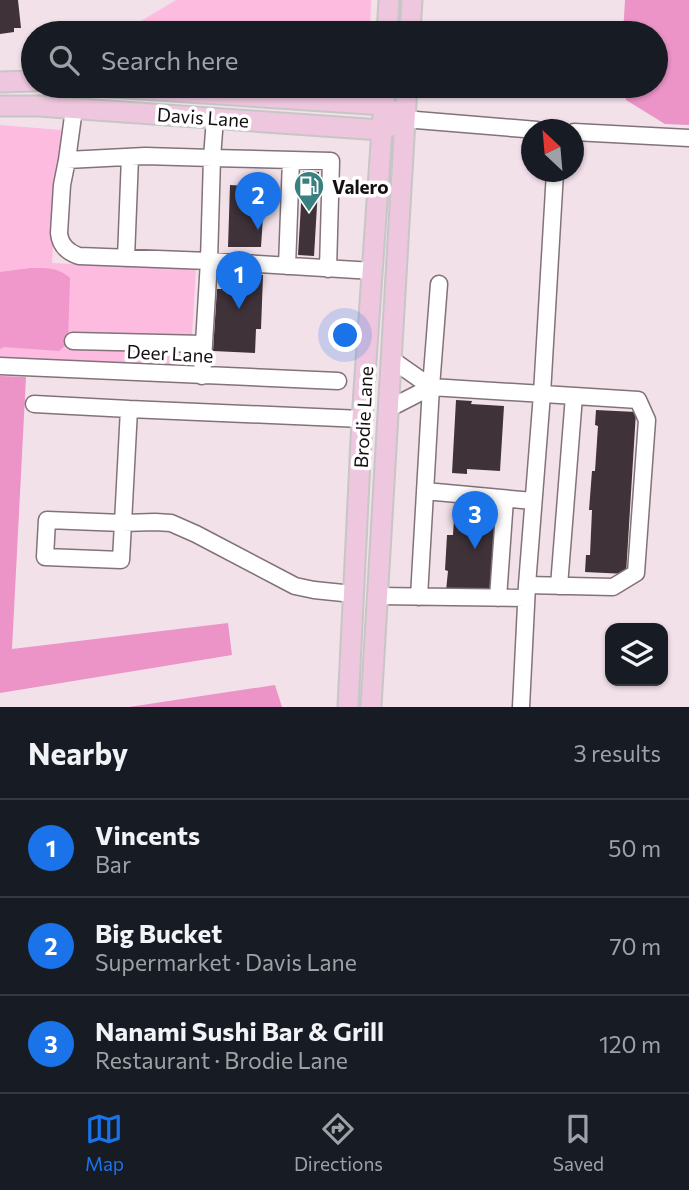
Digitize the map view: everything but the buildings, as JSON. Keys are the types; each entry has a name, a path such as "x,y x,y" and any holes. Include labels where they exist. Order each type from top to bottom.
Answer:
{"main road":[{"path":"388,21 389,0"},
{"path":"411,21 412,0"},
{"path":"0,82 21,81"},
{"path":"74,109 76,104 86,98"},
{"path":"128,98 175,98"},
{"name":"Brodie Lane","path":"348,707 362,419 384,98"},
{"path":"382,130 404,119 386,98"},
{"name":"Brodie Lane","path":"371,707 406,98"},
{"name":"Davis Lane","path":"0,106 382,130"},
{"path":"354,594 378,596"}],"street":[{"path":"74,109 62,185 60,240 71,253 79,256 373,271"},
{"path":"202,376 215,118"},
{"path":"404,119 521,129"},
{"path":"584,133 689,138"},
{"path":"67,160 130,157 331,161 328,268"},
{"path":"126,258 130,157"},
{"path":"287,266 291,160"},
{"path":"521,707 554,182"},
{"path":"419,597 439,284"},
{"path":"73,341 204,344"},
{"path":"391,359 431,387"},
{"name":"Deer Lane","path":"0,366 338,381"},
{"path":"378,596 498,598 559,586 613,587 636,573 647,420 638,400 431,387 388,409"},
{"path":"559,586 574,396"},
{"path":"34,404 362,419"},
{"path":"129,409 123,523 121,560 45,557 47,520 123,523 171,523 190,530 295,586 354,594"},
{"path":"425,491 533,501"},
{"path":"498,598 505,499"}],"shaded area":[{"path":"176,0 371,0 370,21 141,21"},
{"path":"625,0 689,0 689,125 665,124 626,100 668,98 668,21 624,21"},
{"path":"0,125 61,130 52,263 196,269 191,352 183,365 177,367 0,360"},
{"path":"31,268 56,270 70,278 68,343 59,351 4,347 0,349 0,272"},
{"path":"0,376 26,377 12,649 228,623 232,655 0,693"},
{"path":"275,685 282,707 129,707"}],"place":[{"name":"Valero","path":"309,213"},
{"name":"Big Bucket","path":"258,230"},
{"name":"Vincents","path":"239,309"},
{"name":"Nanami Sushi Bar & Grill","path":"475,549"}]}
